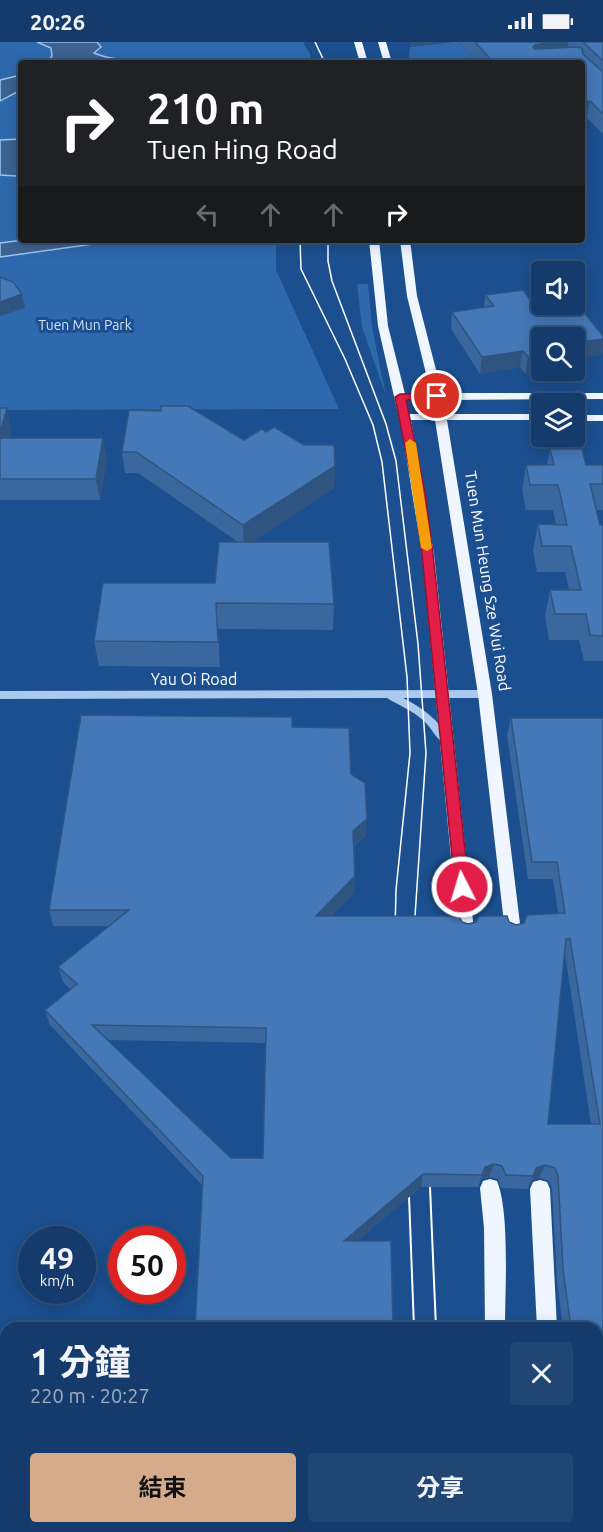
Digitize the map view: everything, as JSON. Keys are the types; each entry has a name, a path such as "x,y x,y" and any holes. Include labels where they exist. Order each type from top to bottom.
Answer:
{"main road":[{"path":"358,42 363,60"},
{"path":"382,42 387,60"},
{"path":"374,243 383,327 405,417 419,492 443,694 466,932"},
{"name":"Tuen Mun Heung Sze Wui Road","path":"405,243 412,296 437,396 485,694 513,932"},
{"path":"400,397 603,396"},
{"path":"405,417 531,417"},
{"path":"585,418 603,418"},
{"path":"490,1188 494,1228 495,1322"},
{"path":"540,1189 547,1322"}],"street":[{"name":"Yau Oi Road","path":"387,694 423,713 437,726 448,745"},
{"name":"Yau Oi Road","path":"0,695 485,694"}],"green space":[{"name":"Tuen Mun Park","path":"0,42 303,42 311,60 18,60 18,243 276,243 276,270 339,409 0,410"},
{"path":"459,42 475,60 408,60 410,47"},
{"path":"357,284 368,284 372,327 386,396 362,327"}],"shaded area":[{"path":"37,42 97,42 101,47 94,53 124,60 49,60 52,56 51,48"},
{"path":"18,76 18,92 0,101 0,80"},
{"path":"18,139 18,175 16,176 0,175 0,140"},
{"path":"18,241 18,243 100,243 0,257 0,243"}],"building":[{"path":"475,42 554,42 533,47 535,49 582,48 583,54 603,72 603,114 590,101 585,102 585,60 491,60"},
{"path":"583,42 603,42 603,61"},
{"path":"0,277 13,282 22,294 0,302"},
{"path":"523,290 531,301 531,315 585,314 603,339 585,341 585,327 531,327 531,357 528,357 523,351 482,357 452,312 494,306 485,295"},
{"path":"161,406 188,406 244,440 262,429 266,432 274,427 304,445 334,445 335,466 243,525 136,452 122,452 129,410 161,411"},
{"path":"0,408 7,408 0,433"},
{"path":"0,438 103,438 96,479 0,479"},
{"path":"550,449 582,449 586,465 603,465 603,484 590,484 600,525 603,525 603,636 590,635 586,614 555,614 550,590 581,590 571,546 542,546 538,524 567,525 558,485 530,485 526,465 554,465"},
{"path":"219,542 329,542 334,604 216,603 218,642 94,641 103,583 215,583"},
{"path":"81,715 292,717 292,727 349,728 351,774 365,783 367,819 353,831 355,876 316,916 459,916 462,922 468,924 476,922 479,916 507,916 509,922 516,925 524,923 527,915 565,913 557,862 532,862 511,718 603,718 603,1322 570,1322 563,1269 558,1176 555,1168 545,1165 536,1168 533,1176 506,1175 502,1166 494,1164 485,1167 482,1175 423,1174 344,1241 391,1241 393,1322 195,1322 203,1176 45,1010 77,984 58,967 129,910 49,910","holes":["566,939 570,939 600,1124 548,1124","92,1025 266,1028 263,1158 231,1158"]}],"tram line":[{"path":"315,42 324,60"},
{"path":"300,243 301,269 345,359 373,425 382,462 407,677 410,753 396,890 395,931"},
{"path":"328,243 328,261 332,281 386,424 396,461 418,644 426,753 414,931"},
{"path":"430,1187 436,1322"},
{"path":"409,1196 414,1322"}],"slow traffic":[{"path":"410,443 427,548"}],"route":[{"path":"437,396 400,397 419,492 428,554 462,887"}]}
